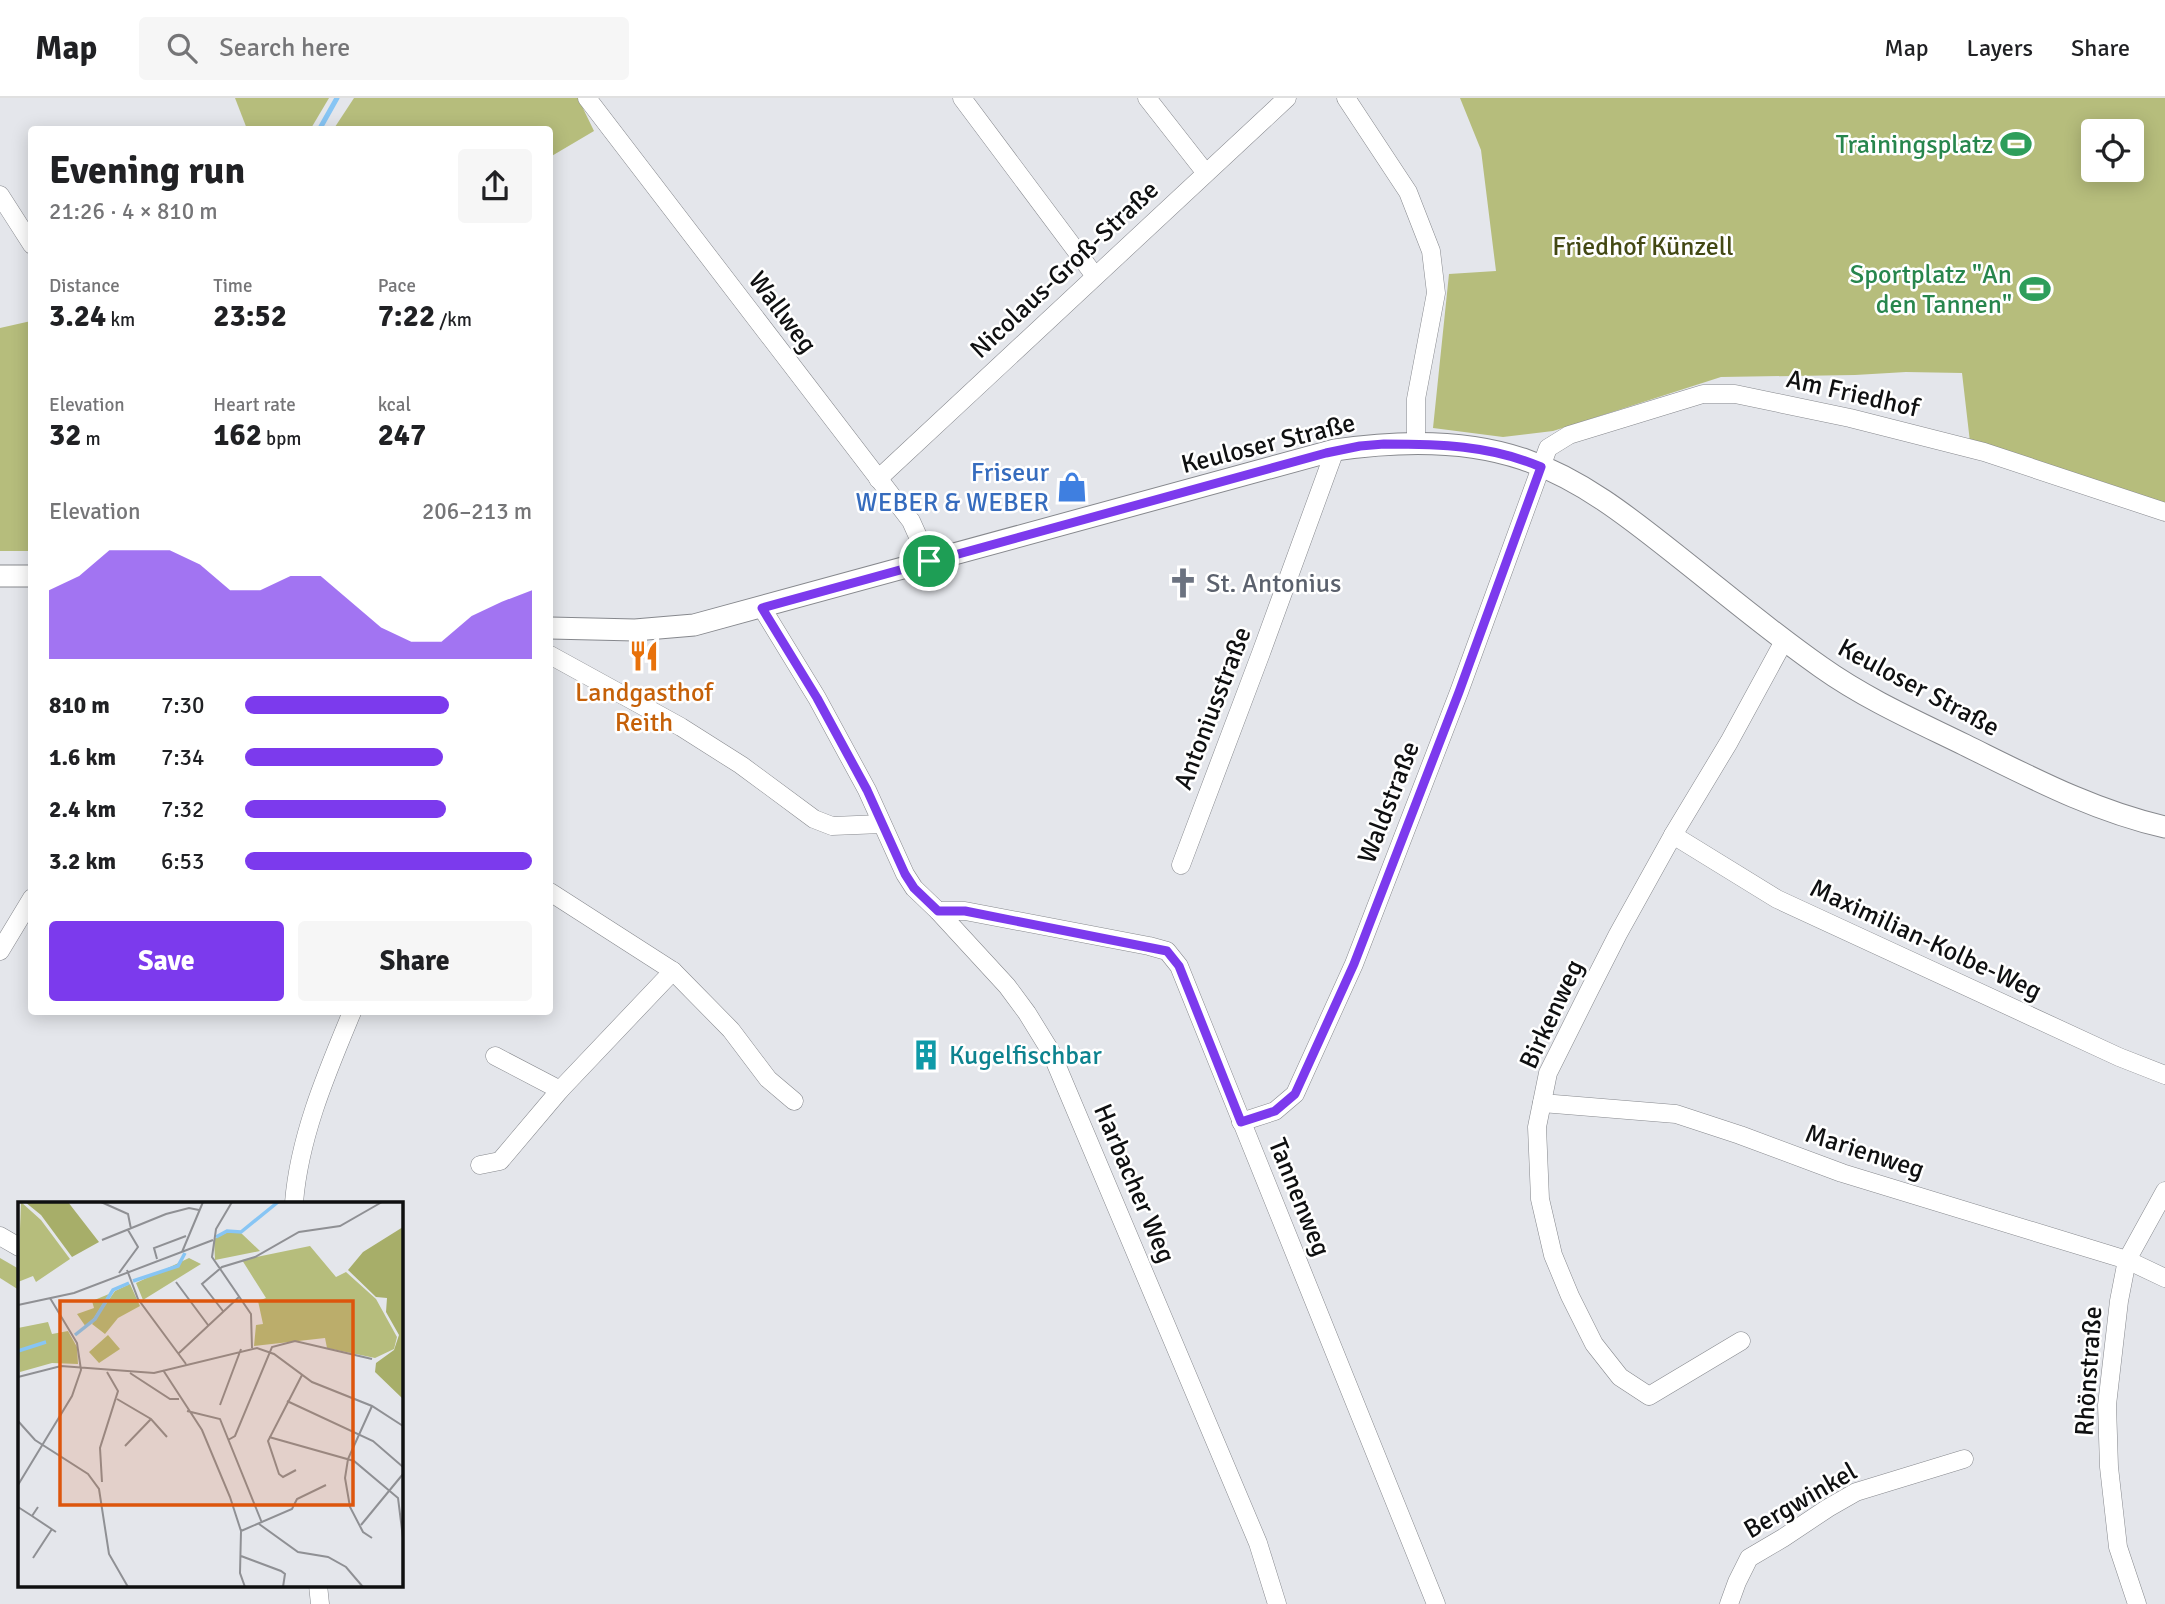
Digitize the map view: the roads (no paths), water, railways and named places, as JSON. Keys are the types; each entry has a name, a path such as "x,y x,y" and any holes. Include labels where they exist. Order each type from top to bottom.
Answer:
{"street":[{"name":"Wallweg","path":"587,98 911,521 929,561"},
{"path":"962,98 1095,276"},
{"path":"1147,98 1205,172"},
{"name":"Nicolaus-Groß-Straße","path":"878,479 1287,98"},
{"path":"1346,98 1408,191 1431,251 1436,293 1416,399 1416,444"},
{"path":"0,195 28,240"},
{"name":"Am Friedhof","path":"1541,467 1548,448 1569,435 1703,394 1735,394 1850,418 1984,452 2165,512"},
{"name":"Keuloser Straße","path":"553,628 635,630 694,625 1335,450 1372,445 1456,445 1496,452 1541,467 1583,486 1623,512 1784,640 1862,695 2083,802 2165,827"},
{"name":"Antoniusstraße","path":"1181,865 1335,450"},
{"name":"Waldstraße","path":"1241,1122 1275,1111 1295,1094 1359,951 1459,692 1541,467"},
{"path":"0,576 28,576"},
{"name":"Harbacher Weg","path":"762,608 817,698 867,790 914,888 1007,986 1051,1052 1258,1543 1276,1604"},
{"name":"Birkenweg","path":"1741,1341 1649,1396 1620,1377 1594,1344 1553,1255 1541,1199 1537,1127 1548,1073 1618,934 1673,835 1730,742 1784,640"},
{"path":"553,657 681,727 814,818 832,825 849,827 882,824"},
{"name":"Maximilian-Kolbe-Weg","path":"1673,835 1777,899 2119,1057 2165,1075"},
{"path":"553,894 673,971 731,1030 768,1079 793,1101"},
{"path":"0,951 28,905"},
{"name":"Tannenweg","path":"938,911 965,911 1167,951 1179,966 1436,1604"},
{"path":"480,1165 500,1161 560,1090 673,971"},
{"path":"294,1202 296,1180 307,1133 351,1015"},
{"path":"495,1056 560,1090"},
{"name":"Marienweg","path":"1542,1103 1676,1114 1842,1173 2127,1260 2165,1278"},
{"name":"Rhönstraße","path":"2137,1604 2118,1547 2109,1467 2107,1405 2119,1301 2127,1260 2165,1191"},
{"path":"0,1236 18,1247"},
{"name":"Bergwinkel","path":"1729,1604 1749,1558 1828,1508 1856,1492 1964,1459"},
{"path":"318,1586 320,1604"}],"waterway":[{"path":"321,126 337,98"}],"place":[{"name":"Trainingsplatz","path":"2016,144"},
{"name":"Sportplatz \"An den Tannen\"","path":"2035,289"},
{"name":"Friseur WEBER & WEBER","path":"1072,487"},
{"name":"St. Antonius","path":"1183,583"},
{"name":"Landgasthof Reith","path":"644,656"},
{"name":"Kugelfischbar","path":"926,1055"}],"park label":[{"name":"Friedhof Künzell","path":"1643,246"}]}
